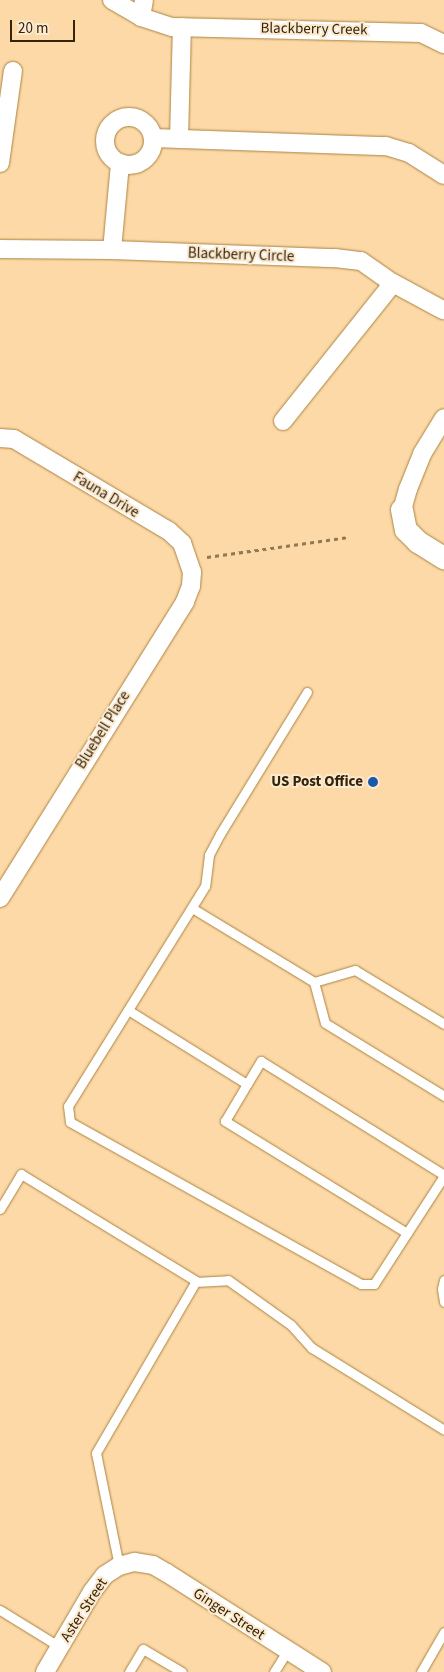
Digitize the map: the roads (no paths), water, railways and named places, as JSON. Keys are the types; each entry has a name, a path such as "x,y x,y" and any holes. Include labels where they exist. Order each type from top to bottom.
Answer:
{"street":[{"name":"Blackberry Creek","path":"112,0 143,8 172,27 396,30 421,32 444,44"},
{"path":"179,139 182,27"},
{"path":"0,163 13,71"},
{"path":"134,117 147,124 154,138 150,154 136,164 120,163 108,153 105,138 108,130 118,119 134,117"},
{"path":"154,138 386,146 409,153 444,175"},
{"path":"0,249 112,250 120,163"},
{"name":"Blackberry Circle","path":"112,250 335,258 361,261 393,283 443,310"},
{"path":"283,421 393,283"},
{"path":"444,418 422,454 402,510 406,530 418,542 444,558"},
{"name":"Fauna Drive","path":"7,438 169,531 182,542 189,559"},
{"name":"Bluebell Place","path":"0,898 184,602 192,586 189,559"},
{"name":"Aster Street","path":"45,1672 92,1592 105,1575 127,1564"},
{"name":"Ginger Street","path":"127,1564 153,1565 322,1672"}],"lane":[{"path":"308,692 209,854 205,886 68,1106 70,1122 361,1284 374,1284 407,1234 444,1175 261,1061 225,1120 407,1234"},
{"path":"192,908 314,982 326,1023 444,1096"},
{"path":"314,982 356,970 444,1024"},
{"path":"128,1010 247,1084"},
{"path":"0,1209 21,1174 196,1282 228,1280 290,1325 312,1348 444,1430"},
{"path":"444,1280 442,1289 444,1302"},
{"path":"127,1564 96,1453 196,1282"},
{"path":"0,1610 60,1647"},
{"path":"421,1672 444,1632"},
{"path":"129,1672 144,1648 182,1672"},
{"path":"274,1672 287,1651"}],"place":[{"name":"US Post Office","path":"373,782"}]}
